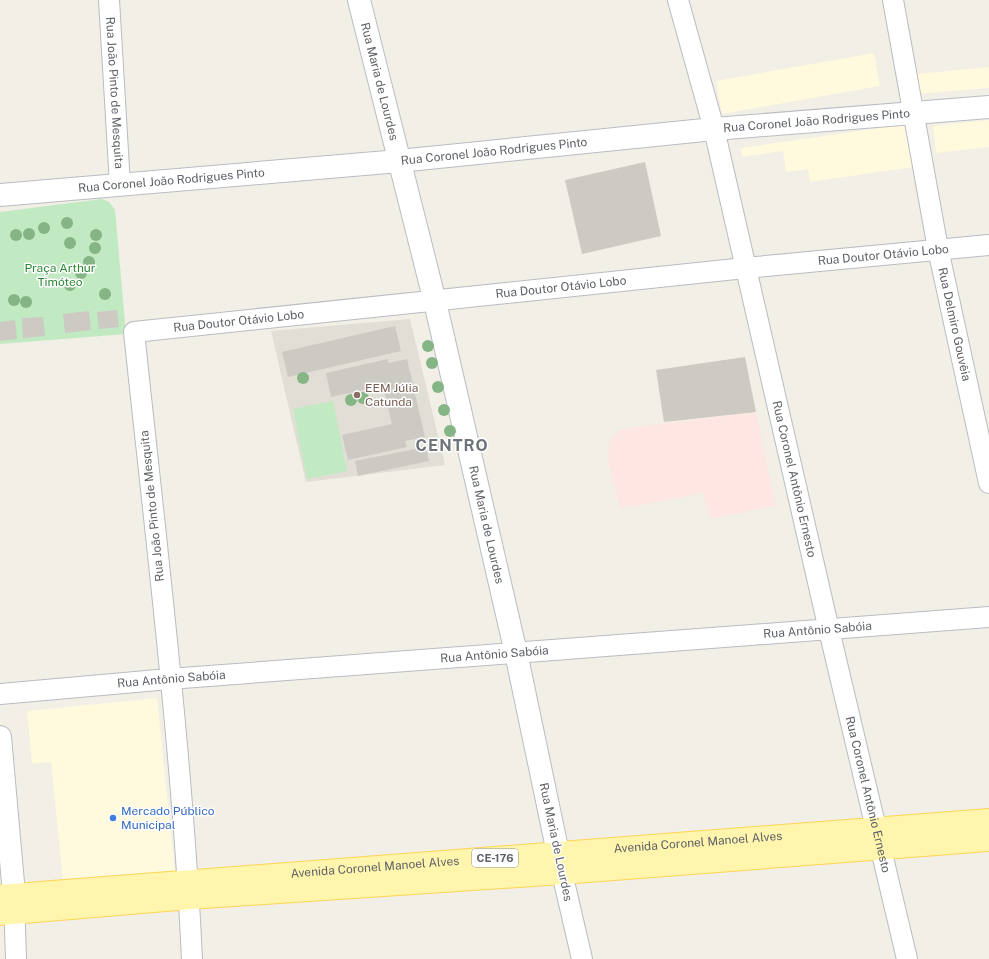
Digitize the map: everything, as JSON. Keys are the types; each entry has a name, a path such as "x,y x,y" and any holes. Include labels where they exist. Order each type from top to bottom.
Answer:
{"main road":[{"name":"Avenida Coronel Manoel Alves","path":"879,840 989,820"},
{"name":"Avenida Coronel Manoel Alves","path":"7,904 188,889 879,840 989,840"}],"street":[{"name":"Rua João Pinto de Mesquita","path":"109,0 120,185"},
{"name":"Rua Maria de Lourdes","path":"359,0 435,302 516,653 560,863 582,959"},
{"name":"Rua Coronel Antônio Ernesto","path":"678,0 714,129 829,630 908,959"},
{"name":"Rua Delmiro Gouvêia","path":"893,0 938,249 989,483"},
{"name":"Rua Coronel João Rodrigues Pinto","path":"0,195 399,161 714,129 989,107"},
{"name":"Rua Doutor Otávio Lobo","path":"134,332 435,302 745,268 989,245"},
{"name":"Rua João Pinto de Mesquita","path":"134,332 170,679 188,889"},
{"name":"Rua Antônio Sabóia","path":"0,694 170,679 989,617"},
{"path":"0,737 7,904 16,959"},
{"path":"188,889 192,959"}],"shaded area":[{"path":"874,53 880,86 722,114 716,81"},
{"path":"989,67 989,88 918,94 916,74"},
{"path":"989,120 989,147 936,153 933,126"},
{"path":"906,124 913,167 810,182 808,169 786,172 783,151 742,157 741,148"},
{"name":"EEM Júlia Catunda","path":"410,319 445,465 306,482 271,331"},
{"path":"756,412 776,506 710,519 703,493 620,509 607,457 610,440 621,429"},
{"name":"Mercado Público Municipal","path":"157,698 175,872 63,882 51,762 32,764 27,711"}],"green space":[{"name":"Praça Arthur Timóteo","path":"102,199 109,202 115,210 126,334 0,344 0,212"},
{"path":"333,401 347,471 307,479 293,409"}],"building":[{"path":"645,162 661,236 582,254 565,180"},
{"path":"117,310 119,327 99,329 97,312"},
{"path":"89,311 91,330 65,333 63,314"},
{"path":"43,317 45,336 23,338 22,318"},
{"path":"15,320 17,339 0,341 0,322"},
{"path":"395,326 401,351 288,377 282,352"},
{"path":"745,357 756,412 664,422 656,370"},
{"path":"388,359 388,363 407,359 425,437 405,441 407,447 348,460 342,435 392,424 383,386 331,397 326,373"},
{"path":"426,447 429,461 358,476 355,461"}],"place":[{"name":"EEM Júlia Catunda","path":"357,395"},
{"name":"Mercado Público Municipal","path":"113,818"}],"district":[{"name":"CENTRO","path":"452,445"}]}
